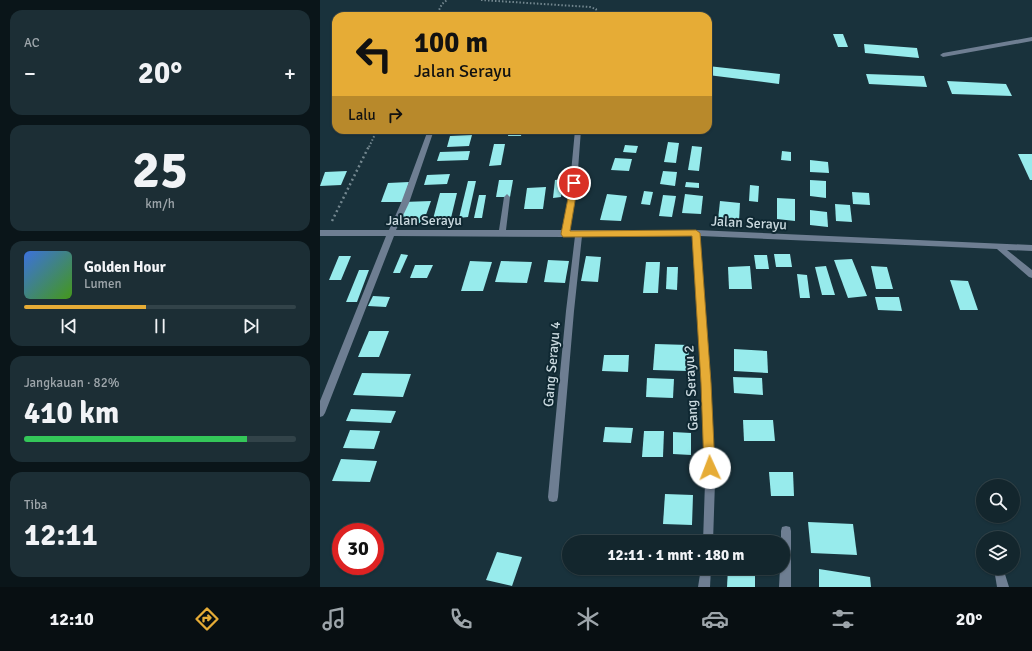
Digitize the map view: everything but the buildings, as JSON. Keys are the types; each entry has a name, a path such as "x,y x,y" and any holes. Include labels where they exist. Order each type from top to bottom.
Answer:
{"street":[{"path":"943,55 1032,39"},
{"path":"320,411 391,232 405,203 429,134"},
{"path":"566,234 573,195 578,134"},
{"path":"502,234 507,197"},
{"name":"Jalan Serayu","path":"323,233 696,233 1032,248"},
{"name":"Gang Serayu 2","path":"696,233 707,406 710,482 708,535"},
{"name":"Gang Serayu 4","path":"553,497 570,311 579,234"},
{"path":"999,247 1032,275"},
{"path":"785,587 786,531"},
{"path":"704,587 705,575"},
{"path":"1000,575 1003,587"}],"path":[{"path":"438,12 442,4 447,0"},
{"path":"481,0 590,7 597,10 597,12"},
{"path":"323,233 337,210 375,134"}],"route":[{"path":"574,183 566,234 696,233 710,468"}]}
